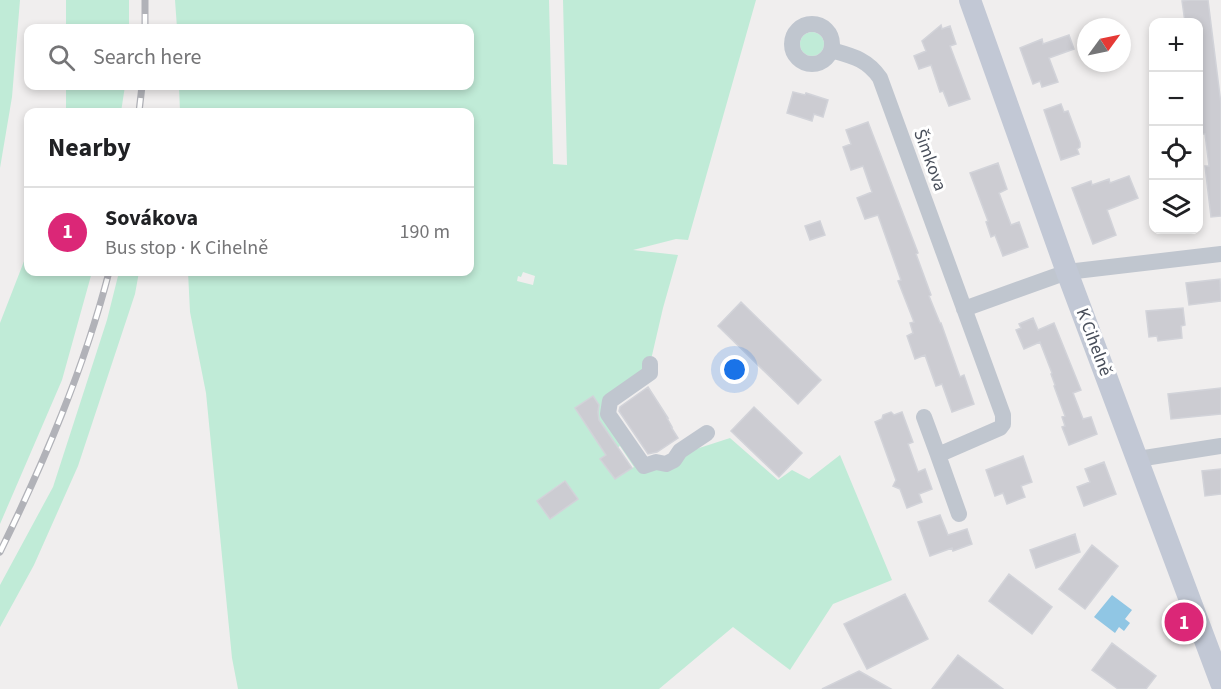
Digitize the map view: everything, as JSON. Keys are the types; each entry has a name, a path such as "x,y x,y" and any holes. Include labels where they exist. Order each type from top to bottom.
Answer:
{"street":[{"name":"K Cihelně","path":"970,0 1067,272 1221,683"},
{"name":"Šimkova","path":"831,50 867,63 880,78 1003,415 1003,424 996,430 938,455"},
{"path":"964,309 1067,272 1221,254"},
{"path":"650,364 650,373 610,401 608,414 644,466 656,462 666,464 674,460 680,451 707,433"},
{"path":"924,417 959,514"},
{"path":"1138,459 1221,446"}],"green space":[{"path":"0,0 20,0 12,97 0,168"},
{"path":"66,0 129,0 129,24 66,24"},
{"path":"175,0 549,0 553,164 567,165 563,0 756,0 688,240 676,239 633,250 678,255 650,364 608,415 644,466 730,438 778,480 792,470 809,479 840,455 892,580 833,604 790,670 733,627 659,689 238,689 232,658 206,393 190,312 188,276 474,276 474,108 180,108 179,90 474,90 474,24 177,24","holes":["523,272 535,276 533,285 517,281 518,276 521,277","620,446 634,467 615,479 600,459","564,481 577,498 550,519 537,501"]},
{"path":"812,32 820,36 824,44 820,52 812,56 804,52 800,44 804,36"},
{"path":"66,90 124,90 122,108 66,108"},
{"path":"24,261 24,276 91,276 62,380 0,524 0,323"},
{"path":"118,276 138,276 135,294 78,466 34,565 0,627 0,585 53,487 107,320"}],"water":[{"path":"1112,595 1132,610 1125,619 1130,623 1124,631 1119,627 1115,633 1094,617"}],"building":[{"path":"1208,0 1221,104 1221,216 1211,217 1205,166 1209,166 1205,134 1203,134 1203,18 1184,18 1182,1"},
{"path":"941,25 942,29 950,26 956,44 950,46 970,99 949,106 943,91 940,92 931,65 919,69 914,56 926,51 922,41"},
{"path":"1069,35 1074,49 1049,58 1058,82 1042,87 1040,81 1033,84 1020,48 1042,39 1043,44"},
{"path":"793,92 805,95 806,93 828,100 823,117 814,114 812,121 787,113"},
{"path":"1061,104 1064,112 1068,111 1080,147 1077,149 1079,154 1061,160 1044,110"},
{"path":"868,122 918,253 916,254 931,295 929,296 960,377 964,375 974,404 952,412 942,384 936,386 925,355 915,359 907,336 913,333 910,323 914,322 898,281 901,280 878,215 865,219 857,198 872,192 863,166 851,170 843,147 851,144 846,130"},
{"path":"998,163 1007,189 999,193 1011,225 1019,222 1028,247 1003,256 995,235 991,237 986,222 988,221 970,173"},
{"path":"1129,176 1138,198 1107,210 1116,235 1093,244 1072,188 1091,181 1092,185 1109,179 1110,183"},
{"path":"820,221 825,235 810,240 805,226"},
{"path":"1220,279 1221,301 1189,305 1186,283"},
{"path":"741,302 821,380 798,404 718,326"},
{"path":"1183,308 1185,325 1181,326 1182,338 1158,341 1157,336 1149,337 1146,311"},
{"path":"1033,318 1038,330 1054,323 1081,390 1073,393 1083,419 1091,417 1097,434 1069,445 1062,427 1065,426 1062,417 1065,416 1040,342 1024,349 1016,330 1021,328 1019,324"},
{"path":"648,387 678,438 657,452 648,454 619,411 620,407"},
{"path":"1221,388 1221,414 1171,419 1168,394"},
{"path":"593,396 599,405 599,420 632,468 615,479 600,459 606,455 575,408"},
{"path":"754,407 802,453 779,477 731,431"},
{"path":"891,412 894,415 902,412 913,442 908,444 918,472 925,469 932,489 919,494 922,502 907,508 900,489 893,486 896,480 875,422"},
{"path":"1023,456 1032,482 1021,486 1025,497 1007,504 1003,493 995,496 986,470"},
{"path":"1104,462 1116,494 1084,506 1077,487 1090,482 1085,469"},
{"path":"1221,469 1221,494 1205,496 1202,471"},
{"path":"565,481 578,499 550,519 537,501"},
{"path":"940,515 948,535 967,529 972,544 930,556 918,522"},
{"path":"1075,534 1080,552 1036,568 1030,550"},
{"path":"1092,545 1118,566 1085,609 1059,589"},
{"path":"1009,574 1052,607 1032,634 989,601"},
{"path":"905,594 928,639 867,669 844,624"},
{"path":"1112,643 1156,676 1146,689 1118,689 1092,670"},
{"path":"958,655 1003,689 932,689"},
{"path":"859,671 891,689 822,689"}],"railway":[{"path":"145,0 145,24"},
{"path":"139,108 142,90"},
{"path":"0,552 62,415 88,344 108,276"}],"place":[{"name":"Sovákova","path":"1184,622"}]}
